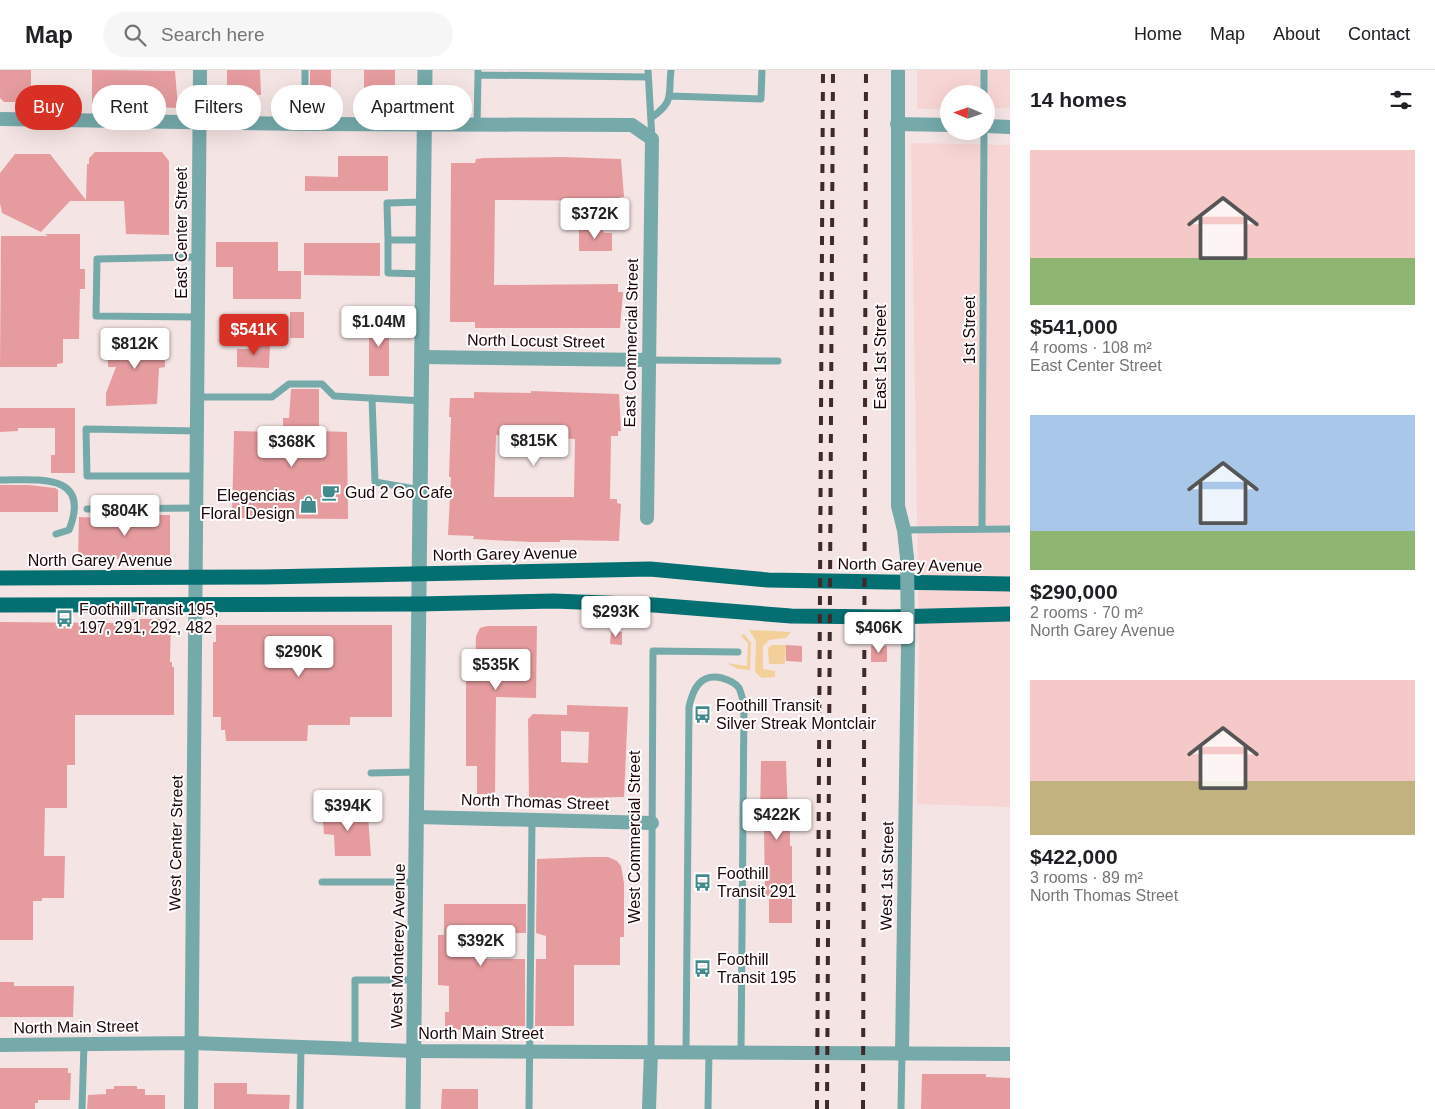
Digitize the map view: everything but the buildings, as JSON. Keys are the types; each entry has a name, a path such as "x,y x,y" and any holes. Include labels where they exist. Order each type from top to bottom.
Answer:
{"main road":[{"name":"North Garey Avenue","path":"0,578 196,577 650,569 768,580 1010,584"},
{"path":"0,605 418,604 554,601 654,605 790,616 889,617 1010,614"}],"street":[{"name":"East Center Street","path":"200,70 200,85"},
{"name":"West Monterey Avenue","path":"425,70 425,85"},
{"name":"East 1st Street","path":"898,70 898,506 904,530 908,644"},
{"path":"0,119 176,123"},
{"path":"897,124 940,125"},
{"path":"472,125 632,125 652,139"},
{"path":"995,126 1010,127"},
{"name":"East Center Street","path":"196,577 200,130"},
{"name":"West Monterey Avenue","path":"413,1109 425,130"},
{"name":"East Commercial Street","path":"647,518 652,139"},
{"name":"North Locust Street","path":"423,357 648,360"},
{"name":"West Center Street","path":"192,1109 196,577"},
{"name":"West 1st Street","path":"902,1052 908,644"},
{"name":"North Thomas Street","path":"417,817 652,823"},
{"name":"North Main Street","path":"0,1045 192,1043 414,1050 1010,1054"},
{"name":"West Commercial Street","path":"649,1109 650,1052"}],"lane":[{"path":"305,70 305,85"},
{"path":"651,118 666,107 670,96 671,70"},
{"path":"670,96 761,99 762,70"},
{"path":"984,70 984,85"},
{"path":"477,125 478,72 648,73 652,139"},
{"name":"1st Street","path":"982,529 984,140"},
{"path":"424,202 387,203 388,273 424,274"},
{"path":"388,240 424,240"},
{"path":"198,316 96,316 97,259 199,257"},
{"path":"648,360 778,361"},
{"path":"198,397 272,397 289,384 322,384 334,396 422,401"},
{"path":"372,398 375,482 421,490"},
{"path":"197,431 86,429 87,476 197,476"},
{"path":"0,480 56,482 66,486 72,495 73,519 69,530 56,534"},
{"path":"87,509 197,508"},
{"path":"904,530 1010,529"},
{"name":"West Commercial Street","path":"650,1052 653,651 738,652"},
{"path":"686,1052 689,706 692,692 698,683 707,678 719,678 730,680 739,687 744,703 741,1053"},
{"path":"371,772 418,772"},
{"path":"529,1109 532,820"},
{"path":"322,882 416,882"},
{"path":"355,1047 355,980 414,980"},
{"path":"82,1109 84,1044"},
{"path":"300,1109 301,1046"},
{"path":"708,1109 709,1052"},
{"name":"West 1st Street","path":"901,1109 902,1052"}],"shaded area":[{"path":"917,70 1010,70 1010,108 995,108 995,85 940,85 940,109 917,109"},
{"path":"911,143 1010,145 1010,807 917,804 919,644"},
{"path":"749,630 791,632 786,638 769,640 763,646 763,669 775,671 775,677 762,678 755,672 756,641"},
{"path":"744,634 751,643 750,670 738,669 726,663 747,666 748,643 741,636"},
{"path":"772,645 786,645 785,664 769,664 768,648"}],"railway":[{"path":"817,1109 823,70"},
{"path":"827,1109 833,70"},
{"path":"863,1109 866,70"}],"place":[{"name":"Gud 2 Go Cafe","path":"331,492"},
{"name":"Elegencias Floral Design","path":"309,504"},
{"name":"Foothill Transit 195, 197, 291, 292, 482","path":"65,618"},
{"name":"Foothill Transit Silver Streak Montclair","path":"702,714"},
{"name":"Foothill Transit 291","path":"703,882"},
{"name":"Foothill Transit 195","path":"703,968"}]}
